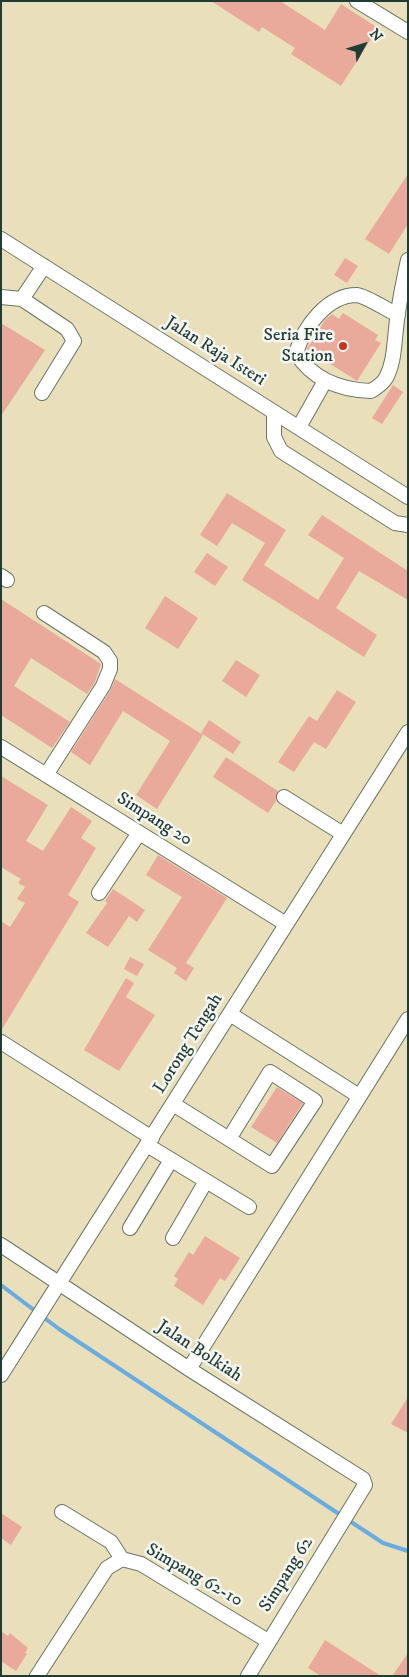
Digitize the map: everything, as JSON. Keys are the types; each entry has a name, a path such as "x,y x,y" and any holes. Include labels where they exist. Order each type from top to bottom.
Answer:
{"street":[{"path":"358,1 408,32"},
{"name":"Jalan Raja Isteri","path":"1,239 408,497"},
{"path":"398,315 358,295 342,298 329,304 300,340 296,353 304,365 325,381 342,388 371,391 385,380 393,356 398,315 406,284 408,260"},
{"path":"22,299 44,266"},
{"path":"1,297 22,299 68,328 74,341 42,393"},
{"path":"299,428 325,381"},
{"path":"274,412 274,437 281,451 395,523 408,525"},
{"path":"44,613 104,652 110,661 110,669 103,686 46,774"},
{"name":"Lorong Tengah","path":"1,1375 58,1282 150,1142 408,732"},
{"name":"Simpang 20","path":"1,747 286,924"},
{"path":"284,797 343,834"},
{"path":"99,893 139,832"},
{"path":"230,1014 359,1096"},
{"path":"189,1369 408,1019"},
{"path":"1,1042 150,1142 171,1160 249,1207"},
{"path":"173,1104 272,1166 315,1100 270,1072 229,1139"},
{"path":"130,1228 171,1160"},
{"path":"173,1238 206,1181"},
{"name":"Jalan Bolkiah","path":"1,1245 189,1369 363,1479 365,1485 360,1494"},
{"name":"Simpang 62","path":"248,1676 360,1494"},
{"path":"62,1512 111,1542 122,1559"},
{"name":"Simpang 62-10","path":"37,1676 107,1568 122,1559 141,1564 268,1642"}],"building":[{"path":"211,1 280,1 325,30 341,4 378,28 341,86 291,54 295,48 262,27 259,32"},
{"path":"408,174 408,224 389,254 365,239"},
{"path":"345,258 358,266 347,283 334,275"},
{"name":"Seria Fire Station","path":"343,313 378,335 375,340 381,343 357,381 307,349 325,320 332,314 339,319"},
{"path":"1,323 45,350 1,416"},
{"path":"393,385 403,392 382,424 372,418"},
{"path":"227,493 286,530 264,565 318,600 344,558 308,535 322,515 408,571 408,600 359,571 336,608 377,635 364,657 242,580 265,543 232,523 217,546 200,535"},
{"path":"207,553 228,567 215,586 194,572"},
{"path":"165,596 198,618 178,649 145,628"},
{"path":"1,599 101,664 95,682 87,694 31,658 14,686 70,722 52,748 1,715"},
{"path":"236,660 260,675 246,697 222,681"},
{"path":"115,679 203,735 157,809 136,795 170,741 123,711 90,765 71,752 110,691"},
{"path":"337,690 356,702 326,749 314,742 294,772 278,762 309,716 317,721"},
{"path":"209,720 241,742 233,754 201,733"},
{"path":"226,757 278,791 276,801 268,813 213,777"},
{"path":"1,776 48,805 26,841 43,851 71,807 92,821 81,838 96,848 68,895 79,902 1,1031 1,921 10,927 25,903 17,899 25,887 18,883 21,879 1,867"},
{"path":"158,855 227,898 186,963 194,968 186,981 174,973 177,968 148,950 182,897 146,875"},
{"path":"113,889 145,910 137,922 129,916 108,947 86,933 107,903 105,901"},
{"path":"130,957 144,964 137,976 124,969"},
{"path":"126,978 134,983 126,997 155,1015 119,1071 84,1050"},
{"path":"277,1087 303,1103 277,1143 251,1127"},
{"path":"205,1236 240,1258 225,1281 220,1278 203,1305 174,1286 178,1279 174,1276 189,1252 193,1255"},
{"path":"408,1397 408,1433 391,1424"},
{"path":"1,1513 22,1527 11,1545 1,1538"},
{"path":"1,1631 8,1636 10,1633 28,1648 25,1653 27,1654 16,1671 1,1661"},
{"path":"325,1640 381,1676 321,1676 308,1668"},
{"path":"408,1653 408,1676 392,1676"}],"waterway":[{"path":"1,1285 59,1329 383,1543 408,1551"}],"place":[{"name":"Seria Fire Station","path":"343,346"}]}
